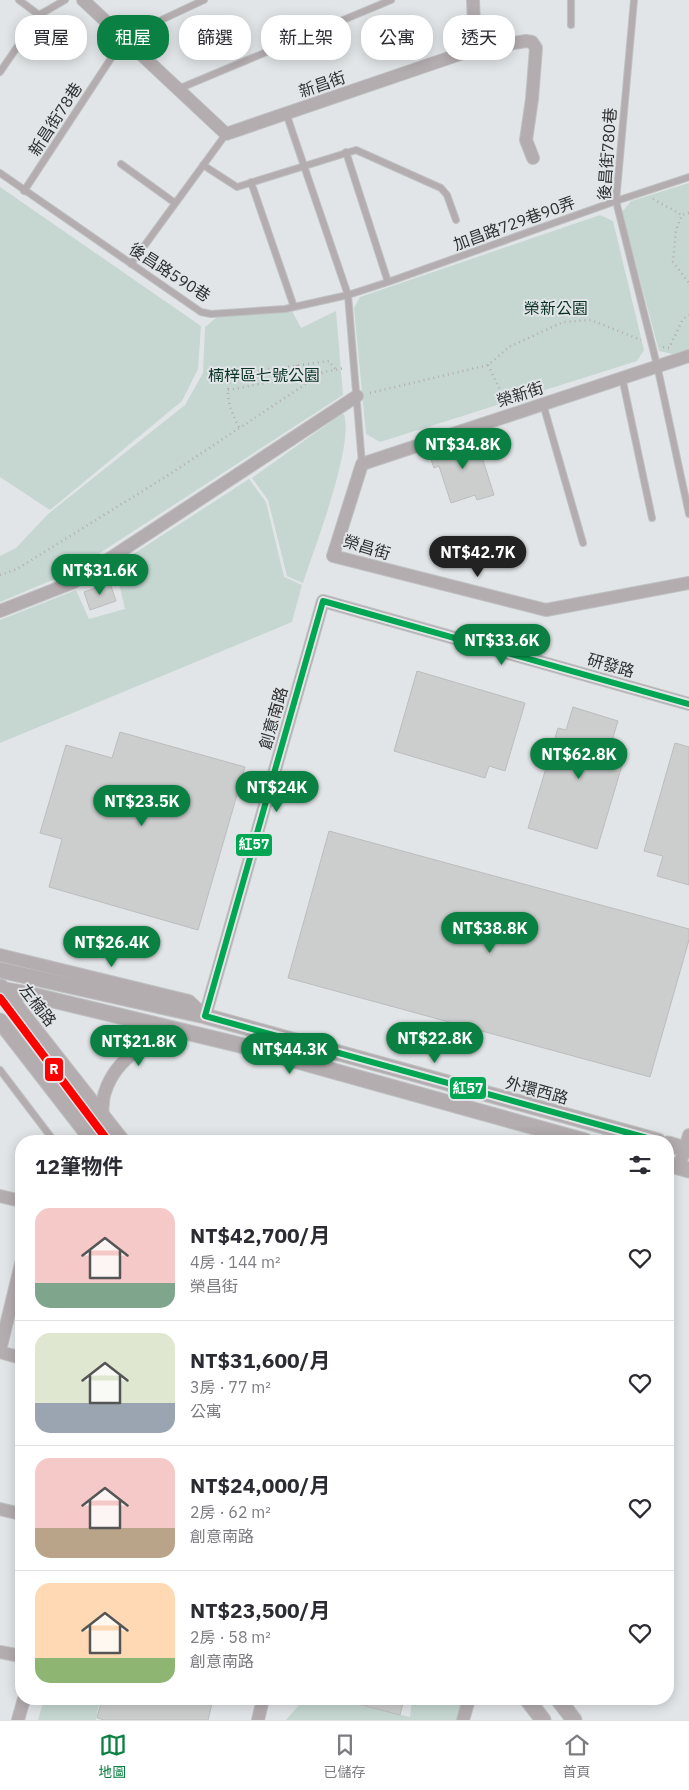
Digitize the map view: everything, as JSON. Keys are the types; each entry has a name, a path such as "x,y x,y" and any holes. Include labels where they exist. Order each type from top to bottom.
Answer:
{"street":[{"path":"83,0 100,15"},
{"path":"473,0 474,15"},
{"name":"新昌街","path":"515,43 532,42 536,48 532,99 526,140 533,158"},
{"path":"148,60 226,134"},
{"name":"新昌街","path":"226,134 443,60"},
{"name":"榮新街","path":"362,464 689,356"},
{"path":"0,611 74,582 356,396"},
{"name":"榮昌街","path":"362,464 333,556 546,610 689,583"},
{"name":"研發路","path":"323,601 689,704"},
{"name":"創意南路","path":"205,1016 323,601"},
{"name":"外環西路","path":"0,955 189,1001 205,1016"},
{"name":"外環西路","path":"0,970 205,1016 636,1135"},
{"path":"1,988 189,1032 563,1135"},
{"name":"左楠路","path":"1,988 117,1135"},
{"path":"0,1021 88,1135"},
{"path":"102,1116 104,1094 119,1066 135,1051 148,1044 168,1036 189,1032"},
{"path":"674,1144 688,1144 679,1167"},
{"path":"0,1196 15,1200"},
{"path":"15,1289 0,1351 15,1356"},
{"path":"0,1509 15,1513"},
{"path":"0,1652 15,1655"},
{"path":"18,1720 22,1705"},
{"path":"258,1720 262,1705"},
{"path":"463,1720 467,1705"},
{"path":"532,1705 543,1720"},
{"path":"563,1705 574,1720"}],"lane":[{"path":"19,0 39,15 65,0"},
{"path":"169,16 204,0"},
{"path":"178,89 391,0"},
{"path":"571,24 572,0"},
{"name":"後昌街780巷","path":"634,0 616,202 657,365 689,514"},
{"path":"0,72 15,50"},
{"name":"新昌街78巷","path":"24,191 110,60"},
{"path":"286,113 348,295 362,464"},
{"path":"131,264 226,134"},
{"path":"204,165 237,187 356,150 441,188 447,194 456,220"},
{"path":"346,152 388,282"},
{"path":"121,164 175,203"},
{"name":"後昌路590巷","path":"0,173 201,312 211,314 294,307 348,295"},
{"name":"加昌路729巷90弄","path":"348,295 689,177"},
{"path":"251,182 294,307"},
{"path":"622,378 652,518"},
{"path":"543,404 583,543"},
{"path":"0,1070 49,1135"}],"path":[{"path":"643,193 682,215 689,213"},
{"path":"682,215 676,230 673,262 689,282"},
{"path":"356,396 488,365 509,347 562,322 591,320 652,345 669,348 684,319 689,315"},
{"path":"239,428 231,414 227,390 228,382 235,369 258,371 330,361 336,370"},
{"path":"488,365 512,414"},
{"path":"294,378 296,366"},
{"path":"227,390 354,366"},
{"path":"0,575 17,569 170,474 324,372"},
{"path":"294,378 306,384"}],"green space":[{"path":"689,183 689,349 673,354 659,351 622,212 631,201"},
{"path":"0,187 201,326 198,369 182,401 50,510 0,477"},
{"name":"榮新公園","path":"600,215 613,221 644,350 637,361 380,442 366,434 354,308 360,297"},
{"name":"楠梓區七號公園","path":"292,311 301,328 336,311 343,395 69,573 0,602 0,556 16,548 48,514 185,405 203,373 205,327 217,317"},
{"path":"344,414 346,429 339,472 303,583 287,576 268,500 252,478"},
{"path":"249,479 266,502 284,577 302,585 292,622 0,743 0,620 76,590 89,619 125,609 115,566"},
{"path":"42,1705 99,1705 96,1720 38,1720"},
{"path":"299,1705 359,1705 410,1717 411,1705 461,1705 457,1720 286,1720"}],"building":[{"path":"475,435 494,495 477,500 475,495 451,503 439,466 434,468 428,451"},
{"path":"110,583 116,601 90,610 84,592"},
{"path":"417,671 525,703 505,771 489,766 485,778 394,751"},
{"path":"573,707 618,721 611,744 627,749 597,849 528,828 558,728 566,730"},
{"path":"120,732 245,767 198,930 49,887 62,839 40,833 66,745 112,758"},
{"path":"675,743 689,747 689,885 657,876 663,856 644,851"},
{"path":"329,831 689,929 689,940 650,1077 288,978"},
{"path":"100,1705 212,1705 208,1720 104,1720 97,1718"},
{"path":"362,1705 402,1705 400,1715"}],"transit line":[{"name":"紅57","path":"323,601 689,704"},
{"name":"紅57","path":"205,1016 323,601"},
{"name":"R","path":"0,998 103,1135"},
{"name":"紅57","path":"205,1016 636,1135"}]}
